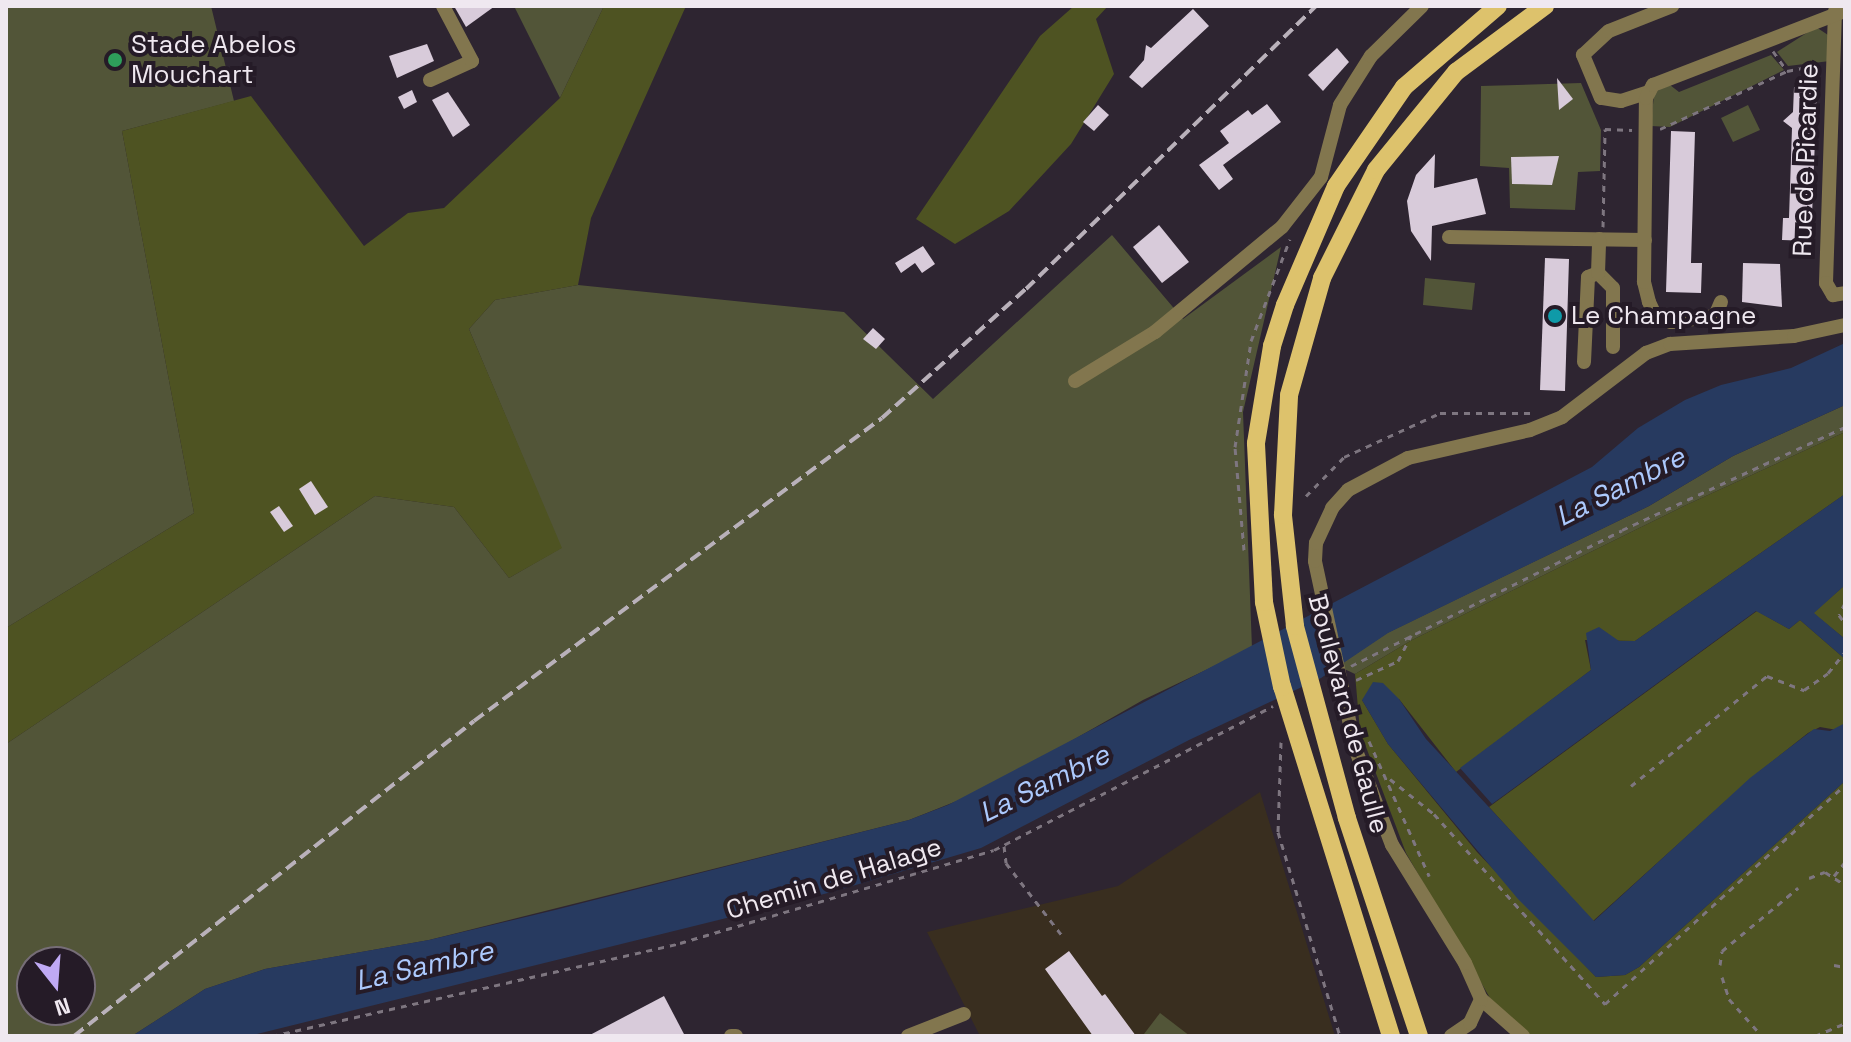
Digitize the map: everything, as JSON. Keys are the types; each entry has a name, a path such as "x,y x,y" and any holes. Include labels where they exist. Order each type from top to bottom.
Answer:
{"main road":[{"name":"Boulevard de Gaulle","path":"1388,1030 1286,729 1264,602 1256,443 1272,346 1298,270 1336,186 1391,103 1449,43 1498,6"},
{"name":"Boulevard de Gaulle","path":"1419,1036 1316,716 1290,596 1284,437 1295,363 1322,278 1358,201 1398,136 1479,51 1545,6"}],"street":[{"path":"430,80 472,61 443,6"},
{"path":"1075,381 1155,332 1282,227 1321,177 1340,105 1355,80 1395,27 1422,6"},
{"path":"1649,92 1621,101 1601,98 1583,55 1609,31 1672,6"},
{"path":"1721,302 1715,316 1671,322 1656,317 1649,302 1644,282 1645,130 1649,92 1653,85 1840,11"},
{"name":"Rue de Picardie","path":"1840,11 1834,63 1839,100 1826,283 1833,295 1845,293"},
{"path":"1449,237 1645,240"},
{"path":"1598,273 1601,239"},
{"path":"1598,273 1613,288 1613,347"},
{"path":"1584,362 1588,277 1598,273"},
{"path":"1523,1035 1481,999 1465,963 1392,845 1346,709 1320,592 1315,561 1322,525 1348,490 1380,470 1547,424 1591,400 1646,353 1670,344 1794,336 1845,325"},
{"path":"1451,1036 1470,1023 1481,999"},
{"path":"908,1036 964,1014"}],"path":[{"path":"1768,38 1787,71"},
{"path":"1601,239 1605,129 1670,128 1787,71 1834,63"},
{"path":"1306,496 1344,457 1440,413 1535,413"},
{"path":"1348,667 1845,427"},
{"path":"1845,603 1839,615 1845,623"},
{"path":"1354,685 1360,677 1398,661 1411,635"},
{"path":"1631,786 1767,676 1804,690 1828,673 1845,652"},
{"name":"Chemin de Halage","path":"272,1036 680,943 1004,846 1276,705"},
{"path":"1286,729 1278,832 1340,1036"},
{"path":"1364,732 1390,779 1434,885"},
{"path":"1390,779 1434,814 1605,1004 1845,785"},
{"path":"1004,846 1006,863 1064,938"},
{"path":"1834,876 1845,862"},
{"path":"1809,878 1817,872 1834,876 1845,885"},
{"path":"1720,965 1722,951 1798,888"},
{"path":"1834,965 1845,967"},
{"path":"1722,977 1729,999 1762,1036"},
{"path":"1815,1036 1845,1023"}],"shaded area":[{"path":"1260,792 1335,1036 980,1036 927,932 1118,886"}],"green space":[{"path":"6,6 211,6 234,101 122,131 194,513 6,628"},
{"path":"514,6 604,6 560,98"},
{"path":"604,6 686,6 591,218 578,285 495,300 469,329 562,548 509,578 454,507 375,496 6,744 6,628 194,513 122,131 251,96 364,246 408,213 444,208 560,98"},
{"path":"1074,6 1108,6 1096,19 1114,74 1071,144 1009,211 955,244 916,219 1040,36"},
{"path":"1816,27 1828,35 1830,61 1788,66 1777,52"},
{"path":"1771,55 1784,70 1670,127 1651,126 1654,94 1661,88 1670,85 1679,92"},
{"path":"1581,83 1601,130 1600,171 1578,172 1575,210 1510,208 1509,168 1480,166 1481,86"},
{"path":"1748,105 1760,130 1733,142 1721,118"},
{"path":"1112,235 1183,319 1281,247 1243,412 1252,648 1143,700 987,789 909,820 429,940 265,969 205,989 132,1036 6,1036 6,744 375,496 454,507 509,578 561,548 469,329 495,300 578,285 844,312 933,399"},
{"path":"1425,278 1475,283 1472,310 1423,305"},
{"path":"1845,405 1845,432 1684,506 1412,640 1355,674 1338,666 1387,633 1649,506 1733,456"},
{"path":"1845,432 1845,494 1635,641 1585,640 1591,670 1456,772 1399,699 1362,700 1388,744 1477,852 1596,977 1625,975 1639,967 1845,781 1845,1036 1512,1036 1406,853 1360,731 1355,674 1412,640 1684,506"},
{"path":"1845,585 1845,639 1813,613"},
{"path":"1757,611 1789,629 1800,620 1845,659 1845,723 1837,730 1820,727 1808,733 1750,779 1593,921 1489,807"},
{"path":"1160,1013 1190,1036 1144,1034"}],"water":[{"name":"La Sambre","path":"1845,343 1845,405 1733,456 1649,506 1388,633 1321,678 1189,740 981,848 832,892 249,1036 132,1036 205,989 265,969 429,940 555,910 909,820 948,805 1592,467 1638,428 1685,400 1721,385 1791,368"},
{"path":"1845,494 1845,585 1814,613 1845,639 1845,659 1800,620 1789,629 1756,611 1492,804 1460,768 1591,670 1586,633 1599,627 1619,641 1635,641"},
{"path":"1373,682 1383,683 1399,699 1426,739 1594,921 1750,778 1814,729 1830,731 1845,723 1845,781 1639,967 1625,975 1596,977 1518,899 1388,744 1362,700"}],"building":[{"path":"454,6 495,6 466,27"},
{"path":"1193,9 1209,26 1142,88 1129,77 1144,60 1146,45 1151,48"},
{"path":"427,44 434,61 397,78 389,56"},
{"path":"1337,48 1349,62 1323,91 1308,75"},
{"path":"1557,78 1573,99 1559,110"},
{"path":"1794,87 1817,88 1811,241 1782,240 1783,218 1789,218 1792,128 1783,121 1793,112"},
{"path":"412,90 417,102 404,109 398,97"},
{"path":"448,92 470,125 453,137 432,100"},
{"path":"1267,104 1281,122 1223,165 1233,179 1219,190 1199,165 1229,143 1220,131 1248,110 1252,115"},
{"path":"1098,105 1109,115 1094,131 1083,122"},
{"path":"1671,131 1695,132 1691,263 1702,263 1701,293 1666,292"},
{"path":"1435,154 1434,188 1477,178 1486,214 1432,226 1431,261 1411,231 1407,201 1416,175"},
{"path":"1559,156 1552,185 1512,184 1511,157"},
{"path":"1159,225 1189,262 1162,283 1133,247"},
{"path":"923,246 935,264 922,273 915,263 901,273 895,263"},
{"name":"Le Champagne","path":"1545,258 1569,259 1565,391 1540,390"},
{"path":"1743,263 1780,264 1782,307 1742,302"},
{"path":"873,328 885,339 876,349 863,339"},
{"path":"311,481 328,507 315,515 299,489"},
{"path":"279,506 293,526 284,532 270,512"},
{"path":"1069,951 1136,1036 1093,1036 1045,969"},
{"path":"664,996 685,1036 588,1036"}],"railway":[{"path":"74,1036 474,721 882,418 1026,289 1316,6"}],"place":[{"name":"Stade Abelos Mouchart","path":"115,60"},
{"name":"Le Champagne","path":"1555,316"}]}
